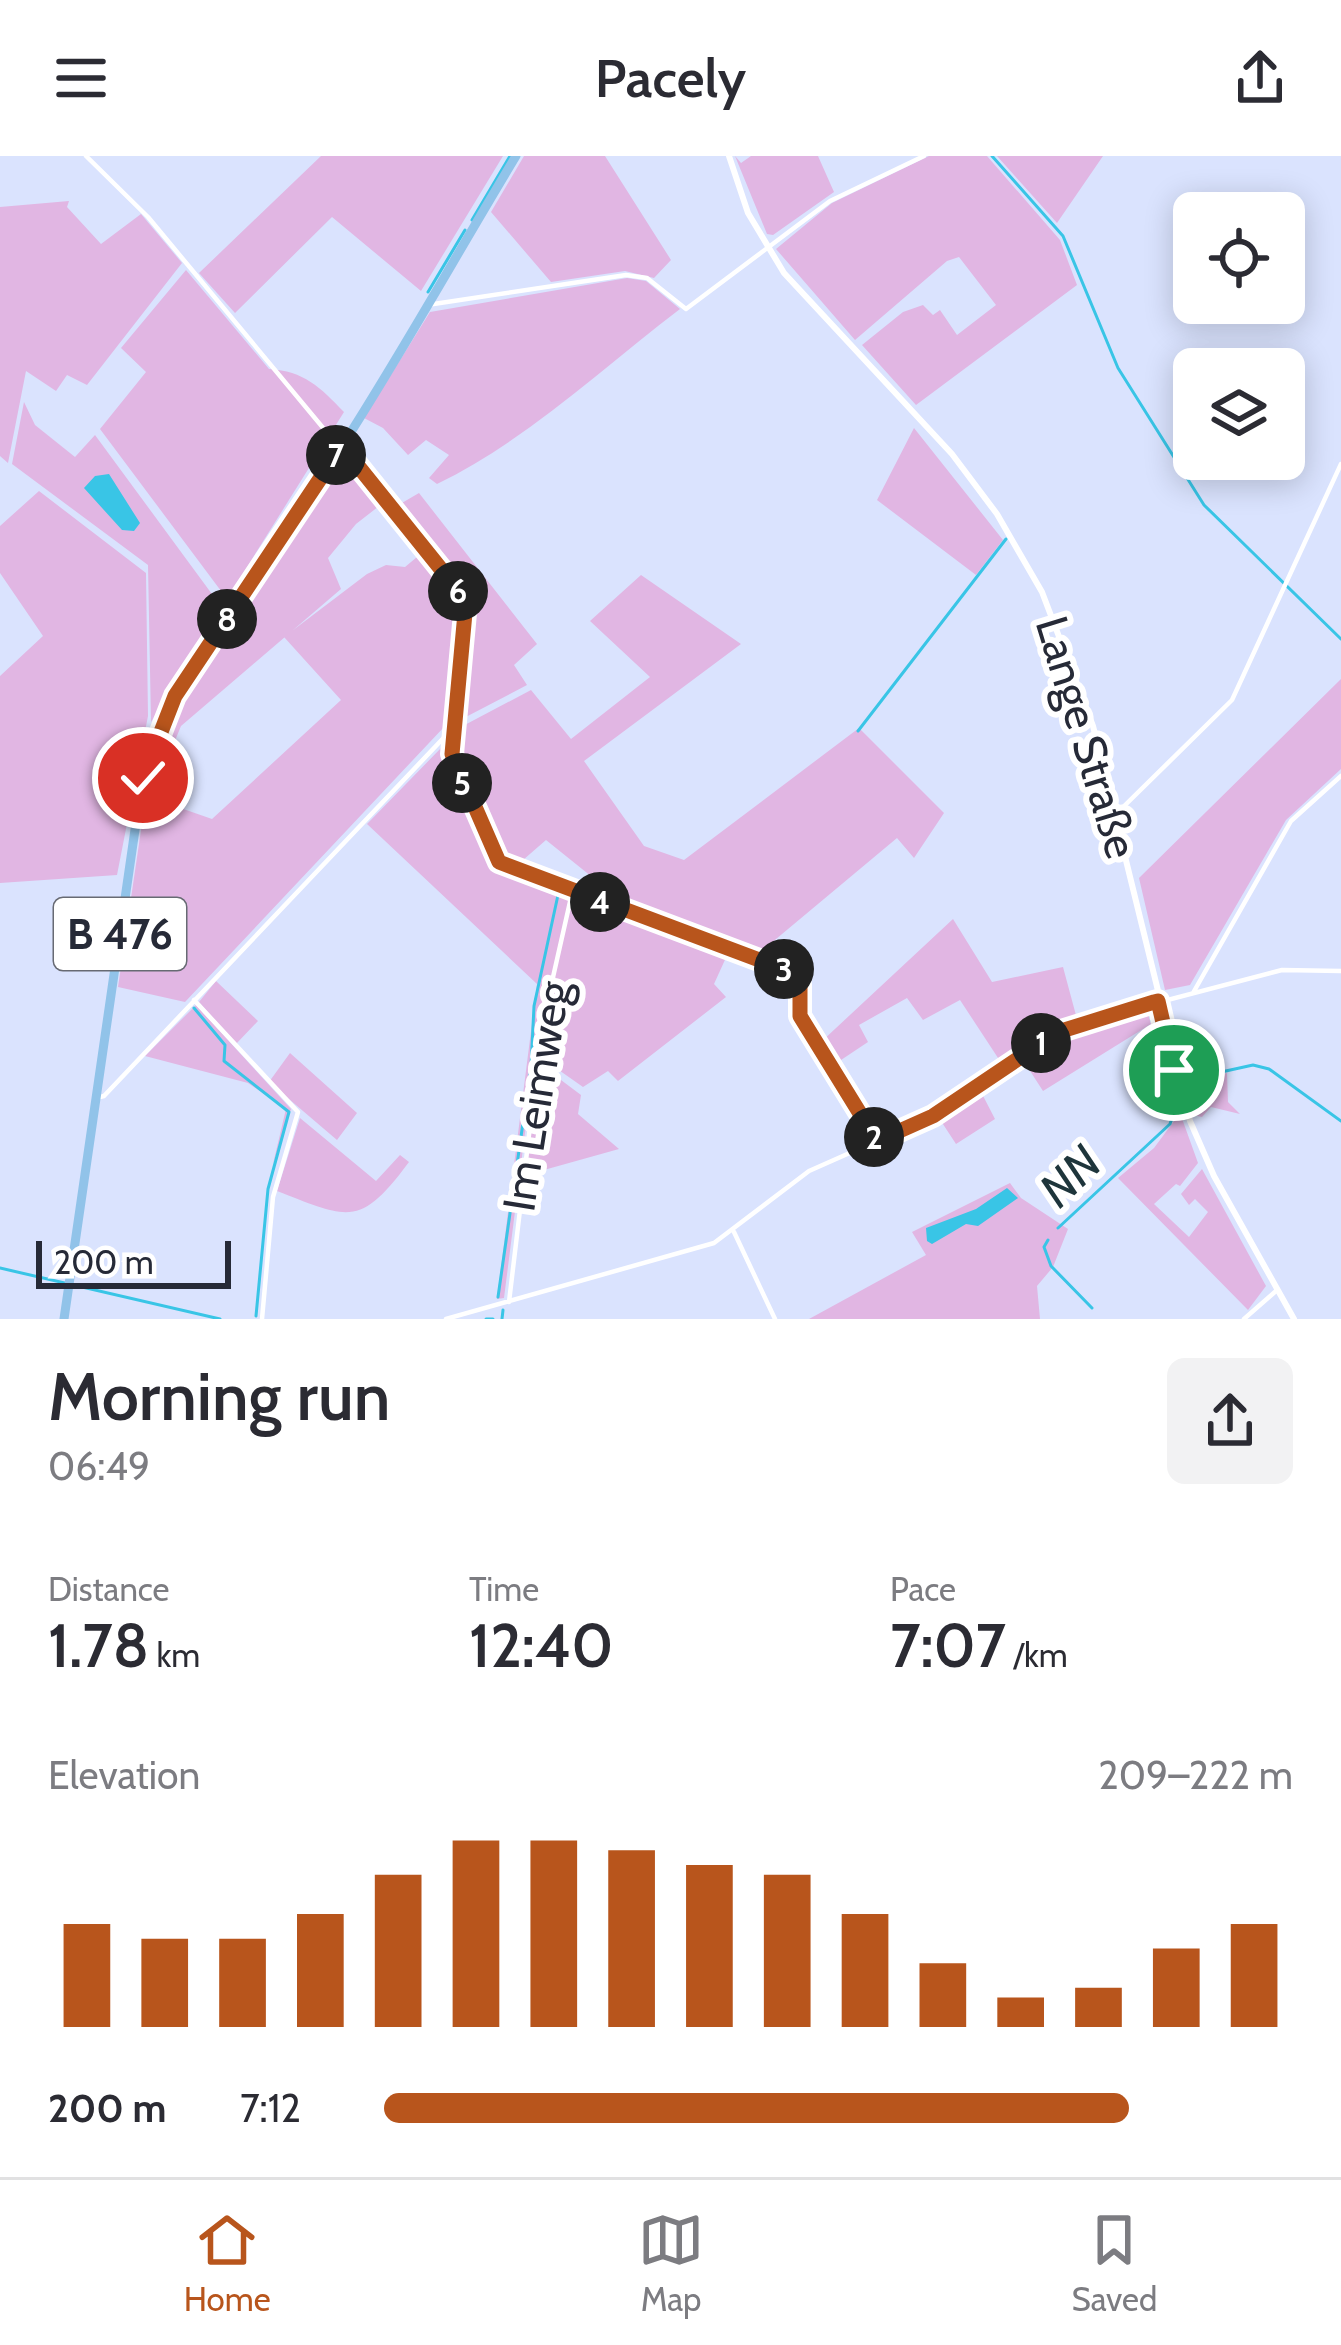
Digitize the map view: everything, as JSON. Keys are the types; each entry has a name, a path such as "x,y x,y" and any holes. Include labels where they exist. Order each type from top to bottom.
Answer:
{"main road":[{"name":"B 476","path":"64,1319 138,809 153,746 175,696 342,446 516,156"}],"street":[{"path":"86,156 148,217 461,594 465,613 452,754 494,859 791,972 800,984 800,1016 877,1141"},
{"name":"Lange Straße","path":"729,156 748,213 767,247 808,301 952,454 1018,548 1071,657 1196,1138 1294,1319"},
{"path":"427,305 626,275 647,278 686,309 840,195 924,156"},
{"path":"1114,816 1232,700 1341,464"},
{"path":"96,1098 104,1096 453,728"},
{"path":"1192,993 1291,821 1341,776"},
{"name":"Im Leimweg","path":"509,1302 542,1026 572,892"},
{"path":"446,1319 696,1250 733,1230 809,1171 933,1116 1058,1032 1282,970 1341,970"},
{"path":"194,1000 298,1112 273,1197 262,1319"},
{"path":"733,1230 775,1319"},
{"path":"1244,1319 1278,1289"}],"shaded area":[{"path":"321,156 503,156 421,291 332,217 235,313 199,273"},
{"path":"524,156 605,156 671,260 654,278 625,271 551,282 491,212"},
{"path":"735,156 741,163 751,156 818,156 834,192 773,235 767,234"},
{"path":"929,156 987,156 1060,240 1077,285 916,405 862,345 903,312 923,305 933,315 940,310 957,335 996,305 959,257 947,261 855,340 776,249 832,203"},
{"path":"997,156 1103,156 1057,223"},
{"path":"69,201 67,207 101,244 141,214 182,263 87,385 67,375 56,391 26,371 8,463 0,456 0,207"},
{"path":"186,270 269,369 311,382 344,412 227,599 100,429 146,372 121,348"},
{"path":"627,278 646,281 680,309 532,426 470,467 437,484 429,478 449,455 426,440 408,455 383,428 364,418 430,312"},
{"path":"24,402 35,425 75,457 95,435 220,605 151,722 148,565 12,464"},
{"path":"914,428 1003,540 976,575 877,500"},
{"path":"344,456 383,503 356,524 328,558 341,589 181,726 154,792 147,789 176,706"},
{"path":"39,491 146,573 148,716 117,875 0,883 0,676 43,636 0,573 0,526"},
{"path":"419,493 537,644 514,665 527,685 460,720 468,603 395,507"},
{"path":"423,552 455,592 462,617 445,726 185,1002 118,987 146,796 212,819 341,700 284,637 367,574 386,565 405,567"},
{"path":"641,575 741,644 584,761 644,846 684,860 859,728 944,813 914,858 897,838 757,955 596,896 602,885 546,840 515,867 500,861 456,759 459,728 531,690 571,739 650,677 590,621"},
{"path":"1341,679 1341,769 1286,820 1190,985 1165,990 1139,878"},
{"path":"441,748 492,864 729,951 714,984 726,997 618,1081 608,1071 583,1087 546,1061 550,1039 537,1038 504,1298 497,1299 537,984 367,824"},
{"path":"953,919 992,982 1063,967 1077,1019 1002,1064 960,1000 923,1020 907,998 859,1025 868,1042 835,1064 821,1042"},
{"path":"216,981 258,1021 236,1044 199,1002"},
{"path":"196,1005 291,1109 273,1164 286,1109 248,1083 145,1056"},
{"path":"1148,1013 1151,1024 1043,1091 1023,1060 1077,1029"},
{"path":"290,1053 357,1113 337,1140 269,1082"},
{"path":"545,1068 581,1095 578,1114 619,1149 526,1175 539,1071"},
{"path":"1227,1073 1228,1102 1240,1114 1211,1107 1202,1117 1193,1115 1182,1084"},
{"path":"980,1090 995,1119 956,1144 939,1118"},
{"path":"1180,1113 1198,1163 1180,1186 1176,1184 1154,1204 1189,1237 1208,1212 1195,1199 1189,1205 1181,1194 1202,1169 1266,1286 1248,1310 1118,1178 1154,1148"},
{"path":"300,1118 376,1181 400,1155 409,1162 378,1198 352,1212 321,1208 277,1191"},
{"path":"1010,1183 1021,1198 1068,1229 1053,1267 1037,1286 1040,1319 809,1319 926,1255 912,1232"}],"water":[{"path":"109,474 140,523 134,531 122,530 84,488 95,476"},
{"path":"1007,1188 1018,1198 978,1226 966,1224 932,1244 927,1241 926,1228 976,1209"}],"waterway":[{"path":"472,220 510,156"},
{"path":"992,156 1063,236 1118,368 1204,505 1341,639"},
{"path":"428,292 465,230"},
{"path":"858,731 1006,539"},
{"path":"498,1297 531,1067 534,1006 558,895"},
{"path":"194,1008 225,1045 224,1061 289,1112 268,1189 256,1316"},
{"name":"NN","path":"1058,1228 1170,1124 1175,1109 1150,1013"},
{"path":"1185,1080 1253,1065 1269,1069 1341,1121"},
{"name":"NN","path":"1048,1240 1044,1247 1051,1266 1092,1308"},
{"path":"0,1268 220,1319"},
{"path":"502,1319 503,1310"},
{"path":"486,1319 493,1319"}],"route":[{"path":"143,778 175,696 342,446 461,594 465,613 452,754 494,859 791,972 800,984 800,1016 877,1141 933,1116 1058,1032 1094,1017 1158,1001 1174,1070"}]}
